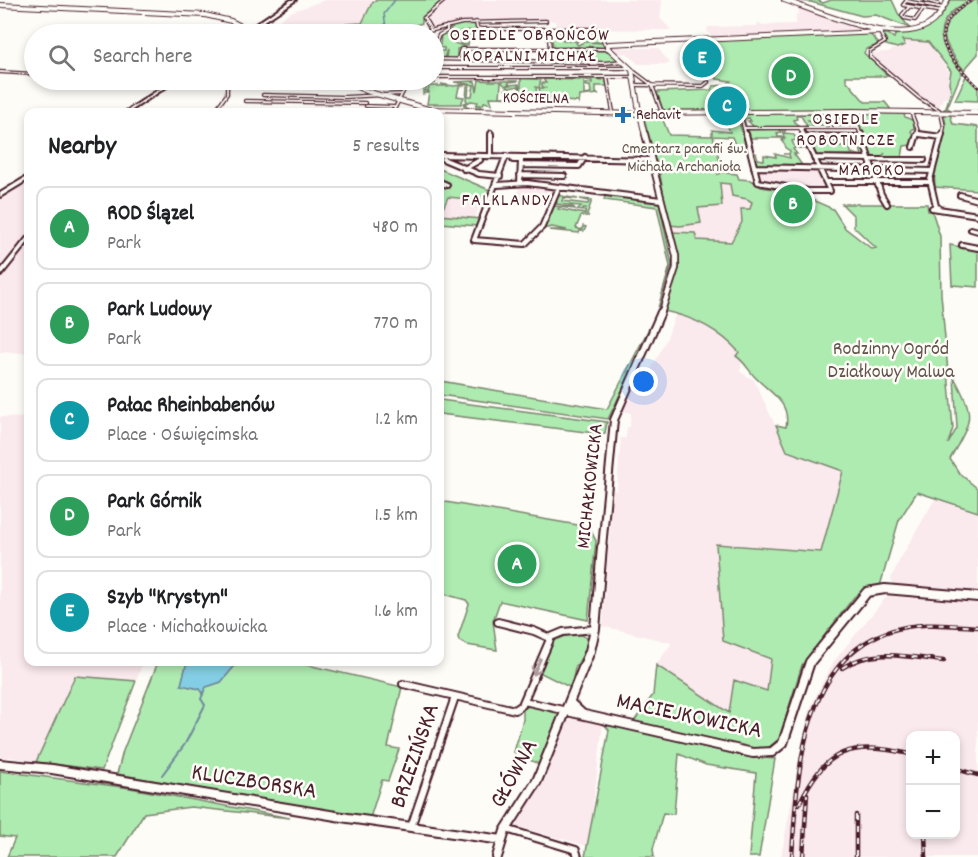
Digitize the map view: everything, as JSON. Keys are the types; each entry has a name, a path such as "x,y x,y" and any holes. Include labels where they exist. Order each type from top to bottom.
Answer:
{"main road":[{"path":"258,24 294,0"},
{"path":"133,108 159,90"},
{"path":"0,195 24,180"}],"street":[{"path":"428,24 424,18 445,0"},
{"path":"784,0 879,32 885,42 870,51 870,57 940,112 944,122 930,182 938,207 978,214"},
{"path":"914,0 938,4"},
{"path":"925,0 939,3 943,9"},
{"path":"458,59 459,50 462,49 608,47 922,28 934,22 948,0"},
{"path":"906,2 943,9 922,9 903,5 906,2"},
{"path":"0,5 205,15 227,19 237,24"},
{"path":"909,7 902,15 908,19 915,20 922,9"},
{"path":"914,12 917,8"},
{"path":"908,19 911,15"},
{"path":"444,27 476,22 546,21"},
{"path":"476,22 480,29 600,29 604,42 652,87 661,110 666,112"},
{"path":"444,32 447,31 447,26"},
{"path":"546,60 550,49 548,29"},
{"path":"444,59 546,60 585,63 622,61"},
{"path":"444,68 631,69"},
{"path":"497,185 520,183 662,201 631,69"},
{"path":"0,72 24,73"},
{"path":"444,77 634,77"},
{"path":"520,77 520,82"},
{"path":"607,77 613,112"},
{"path":"636,85 703,86 708,82"},
{"path":"217,108 227,94 227,90"},
{"name":"KOŚCIELNA","path":"366,90 432,108"},
{"path":"245,101 365,104 394,107 404,90"},
{"path":"263,95 402,94"},
{"path":"365,96 366,108"},
{"name":"KOŚCIELNA","path":"444,109 640,113 978,113"},
{"path":"853,112 887,204"},
{"path":"911,112 918,134 913,147"},
{"path":"740,113 758,180 764,184 808,191 831,190 800,128"},
{"path":"843,118 847,128"},
{"path":"826,119 832,128"},
{"path":"812,121 817,128"},
{"path":"745,128 859,128"},
{"path":"491,131 491,156"},
{"path":"918,134 941,137"},
{"path":"804,136 862,137"},
{"path":"444,155 651,160"},
{"path":"506,156 497,185 474,240 525,244 531,241 541,230 559,187"},
{"path":"521,165 579,166 585,157"},
{"path":"814,158 924,160"},
{"path":"464,168 480,159"},
{"path":"444,160 478,174 500,176"},
{"path":"513,160 521,160 520,183"},
{"path":"754,168 932,171"},
{"path":"520,175 564,176"},
{"path":"827,182 930,182"},
{"path":"960,195 978,200"},
{"name":"MICHAŁKOWICKA","path":"568,707 590,651 595,629 614,420 626,388 658,321 676,268 676,256 662,201"},
{"path":"971,229 978,231"},
{"path":"0,274 24,244"},
{"path":"962,245 978,249"},
{"name":"MACIEJKOWICKA","path":"568,707 582,714 755,753 774,753 786,738 810,662 867,592 885,589 978,597"},
{"path":"498,622 534,631 550,638"},
{"path":"524,701 550,638 559,633 595,629"},
{"name":"BRZEZIŃSKA","path":"403,684 510,710 518,708 524,701 568,707"},
{"name":"BRZEZIŃSKA","path":"411,827 454,697"},
{"name":"GŁÓWNA","path":"497,857 507,829 537,781 568,707"},
{"name":"KLUCZBORSKA","path":"0,764 52,769 502,840"},
{"path":"507,829 576,850 578,857"}],"shaded area":[{"path":"325,0 377,0 372,4 362,23 275,24 288,13"},
{"path":"447,0 662,0 660,18 671,30 556,29 555,21 547,20 472,22 444,27 444,24 429,24 426,18"},
{"path":"798,5 871,29 866,32 714,39 707,31 708,27 757,26 759,22 762,25 796,24 796,15 799,14"},
{"path":"902,40 927,42 949,72 950,90 947,98 943,98 939,108 921,98 872,57 874,53 888,52 904,45"},
{"path":"614,45 622,48 658,48 670,64 638,64 627,53 617,54 611,47"},
{"path":"758,168 817,170 829,190 761,181"},
{"path":"522,183 556,188 549,204 512,202"},
{"path":"719,183 731,184 742,198 752,202 750,209 741,209 742,222 731,242 696,240 695,233 671,232 669,225 680,226 700,222 698,208 721,198"},
{"path":"24,185 24,353 0,352 0,200"},
{"path":"448,197 481,201 474,220 444,216 444,206"},
{"path":"676,313 692,318 725,336 739,352 742,360 740,372 754,380 787,451 843,471 821,553 716,544 723,641 771,659 767,691 729,713 656,665 672,643 603,626 613,490 617,491 621,438 626,438 627,427 630,427 631,413 623,411 638,379 645,381 667,338"},
{"path":"0,417 24,418 24,666 142,666 136,681 75,676 36,762 9,757 0,758"},
{"path":"935,499 978,513 978,592 893,584 891,579 898,563"},
{"path":"887,596 978,603 978,857 781,857 809,711 835,660"},
{"path":"575,717 603,723 588,846 515,826 517,818 536,792 568,721"}],"green space":[{"path":"377,0 443,0 422,17 422,23 419,24 346,24 362,23 372,3"},
{"path":"788,0 817,0 823,3 831,0 892,0 899,15 910,28 876,15 862,16 811,2"},
{"path":"950,0 971,0 948,16 941,34 947,53 964,74 961,74 947,108 952,111 943,110 946,108 951,90 949,83 951,71 928,42 902,40 905,45 897,48 886,45 886,39 882,34 888,34 894,38 895,35 928,25 939,16"},
{"path":"978,0 978,54 964,70 949,48 944,30 952,15"},
{"path":"469,23 475,25 476,30 461,31 462,34 470,34 468,45 460,44 460,40 456,40 456,35 454,35 454,43 466,47 457,49 457,58 446,58 447,50 444,58 444,33 450,32 451,27 449,27"},
{"path":"551,30 574,30 575,38 562,39 563,41 578,41 576,43 578,45 584,42 580,30 599,30 601,42 585,42 602,43 605,48 589,46 589,49 553,48"},
{"path":"869,33 878,43 866,49 864,53 888,76 846,76 846,80 865,102 885,102 892,111 663,110 657,92 711,90 713,86 727,85 731,81 717,79 714,73 719,70 699,41"},
{"path":"554,49 608,51 624,64 579,64 578,60 554,60 557,63 548,64 550,51"},
{"path":"966,76 978,88 978,101 955,100"},
{"path":"479,77 491,78 491,81 518,81 509,82 509,85 519,84 520,89 518,86 506,89 508,84 506,86 501,82 500,97 518,97 520,90 518,98 490,97 492,104 484,102 483,105 478,105 483,108 475,108 478,102 471,101 465,104 469,108 464,107 464,103 468,102 466,100 467,86 469,86 468,96 472,96 474,85 454,82 475,81 477,91 479,80 490,81 490,78"},
{"path":"521,78 541,79 539,88 536,87 537,98 553,100 522,97 529,95 521,94"},
{"path":"584,78 584,95 592,94 589,93 591,93 590,86 586,83 592,83 592,81 586,80 587,78 603,80 599,78 605,78 607,86 596,86 596,93 599,94 580,96 579,104 563,101 563,98 557,100 557,97 541,97 539,88 545,88 542,86 542,83 546,83 543,79 580,80"},
{"path":"444,84 467,84 459,87 457,96 464,97 461,104 427,104 429,92 423,94 423,90 444,90 444,86 449,86"},
{"path":"829,113 844,113 853,118 857,127 848,127 852,126 850,118 840,119 845,127 832,127 837,126 829,116 823,120 829,127 817,127 822,126 815,116 811,116 812,120 808,120 815,127 802,127 807,126 801,116 796,116 797,119 793,120 799,127 754,127 748,121 751,121 749,118 744,119 746,127 743,119 744,114 832,115 842,117 843,114"},
{"path":"647,114 665,114 655,116 663,120 669,135 712,136 712,130 730,132 726,122 729,121 728,117 716,115 727,115 738,119 747,148 736,147 732,137 713,136 721,166 718,174 725,171 737,174 739,179 751,180 761,187 808,194 810,199 833,209 845,228 872,249 876,248 854,227 854,216 842,204 927,204 928,211 932,211 940,236 941,294 953,428 948,444 957,428 954,377 968,410 967,426 950,459 959,473 978,489 978,512 917,492 899,520 880,586 865,589 854,597 802,665 779,739 768,748 746,749 632,724 653,695 656,665 729,713 734,680 767,691 771,659 723,641 716,544 821,552 843,471 787,451 776,425 786,427 787,418 782,404 736,356 739,352 705,325 664,311 678,263 671,232 695,233 697,240 731,242 742,222 741,209 750,209 752,202 732,196 730,184 720,183 722,206 698,208 701,223 669,225 658,163 654,159 644,118"},
{"path":"855,114 904,114 905,117 914,121 914,129 911,132 916,133 917,130 918,134 912,139 914,140 911,145 904,146 902,157 882,157 885,153 880,158 871,158 863,138 866,142 863,131 861,133 859,128 861,127 857,121 859,119"},
{"path":"950,114 953,124 978,127 978,190 935,187 934,168 946,125 944,115"},
{"path":"779,129 781,132 777,134 778,137 784,137 782,129 786,129 784,133 793,134 795,137 803,135 808,149 797,148 803,148 799,139 792,141 795,148 793,149 797,154 794,154 804,168 755,166 753,153 756,153 758,159 764,160 764,155 776,157 775,154 790,158 790,151 782,140 786,138 749,138 746,130"},
{"path":"807,137 819,137 823,146 832,146 828,139 822,138 833,137 836,146 846,146 842,139 835,137 848,137 851,153 862,156 860,148 853,145 859,146 857,139 851,138 861,139 867,157 865,154 865,157 851,158 852,155 816,156 811,145 818,146 814,139"},
{"path":"444,171 492,191 487,201 448,197 444,206"},
{"path":"606,194 659,202 672,265 658,308 670,266 657,207 604,200"},
{"path":"556,195 578,199 563,198 562,201 588,204 589,201 580,199 592,200 587,215 589,216 581,216 576,228 582,230 583,226 586,227 584,231 579,233 549,230 567,230 552,227 543,229 552,206 573,207 575,209 559,207 558,209 585,214 586,208 583,208 584,211 577,210 581,206 556,204 554,200"},
{"path":"444,215 480,219 478,226 444,223"},
{"path":"950,245 978,250 978,287 952,285"},
{"path":"657,313 652,329 608,419 444,396 444,382 607,409"},
{"path":"444,401 607,422 605,433 444,414"},
{"path":"444,502 589,527 596,541 588,620 500,601 493,621 497,650 467,645 459,641 458,637 469,604 466,600 444,594"},
{"path":"576,632 589,639 575,668 571,688 537,671 555,637"},
{"path":"156,666 186,666 181,685 200,689 202,694 206,687 221,682 235,666 312,666 402,687 388,747 399,749 388,781 382,780 370,818 117,774 123,751"},
{"path":"75,676 136,681 102,770 36,762"},
{"path":"531,705 561,713 540,765 514,752 523,720 523,709"},
{"path":"603,723 743,756 775,759 759,857 749,857 756,773 706,765 679,754 674,814 663,813 653,849 654,857 585,857 609,730"},
{"path":"0,771 130,788 290,818 191,807 144,813 117,857 7,857 15,838 0,836"}],"water":[{"path":"186,666 235,666 221,682 206,687 203,694 200,689 181,685"}],"waterway":[{"path":"386,24 384,14 395,0"},
{"path":"162,775 185,744 205,705 201,699 203,694"}],"railway":[{"path":"972,0 956,11 947,22 943,32 944,43 949,53 956,64 978,87"},
{"path":"792,857 801,760 820,696 836,669 858,647 887,632 910,626 978,627"},
{"path":"842,668 867,657 892,655 944,661"},
{"path":"799,804 819,771 830,760 842,753 872,748 906,753"},
{"path":"960,770 978,775"},
{"path":"803,857 807,794"},
{"path":"856,815 856,857"},
{"path":"925,839 926,857"}],"place":[{"name":"Szyb \"Krystyn\"","path":"702,58"},
{"name":"Park Górnik","path":"791,76"},
{"name":"Pałac Rheinbabenów","path":"727,106"},
{"name":"Rehavit","path":"623,115"},
{"name":"Park Ludowy","path":"793,204"},
{"name":"ROD Ślązel","path":"517,564"}],"district":[{"name":"OSIEDLE OBROŃCÓW KOPALNI MICHAŁ","path":"530,46"},
{"name":"OSIEDLE ROBOTNICZE","path":"846,130"},
{"name":"MAROKO","path":"872,171"},
{"name":"FALKLANDY","path":"506,201"}],"park label":[{"name":"Cmentarz parafii św. Michała Archanioła","path":"684,158"},
{"name":"Rodzinny Ogród Działkowy Malwa","path":"891,362"}]}
